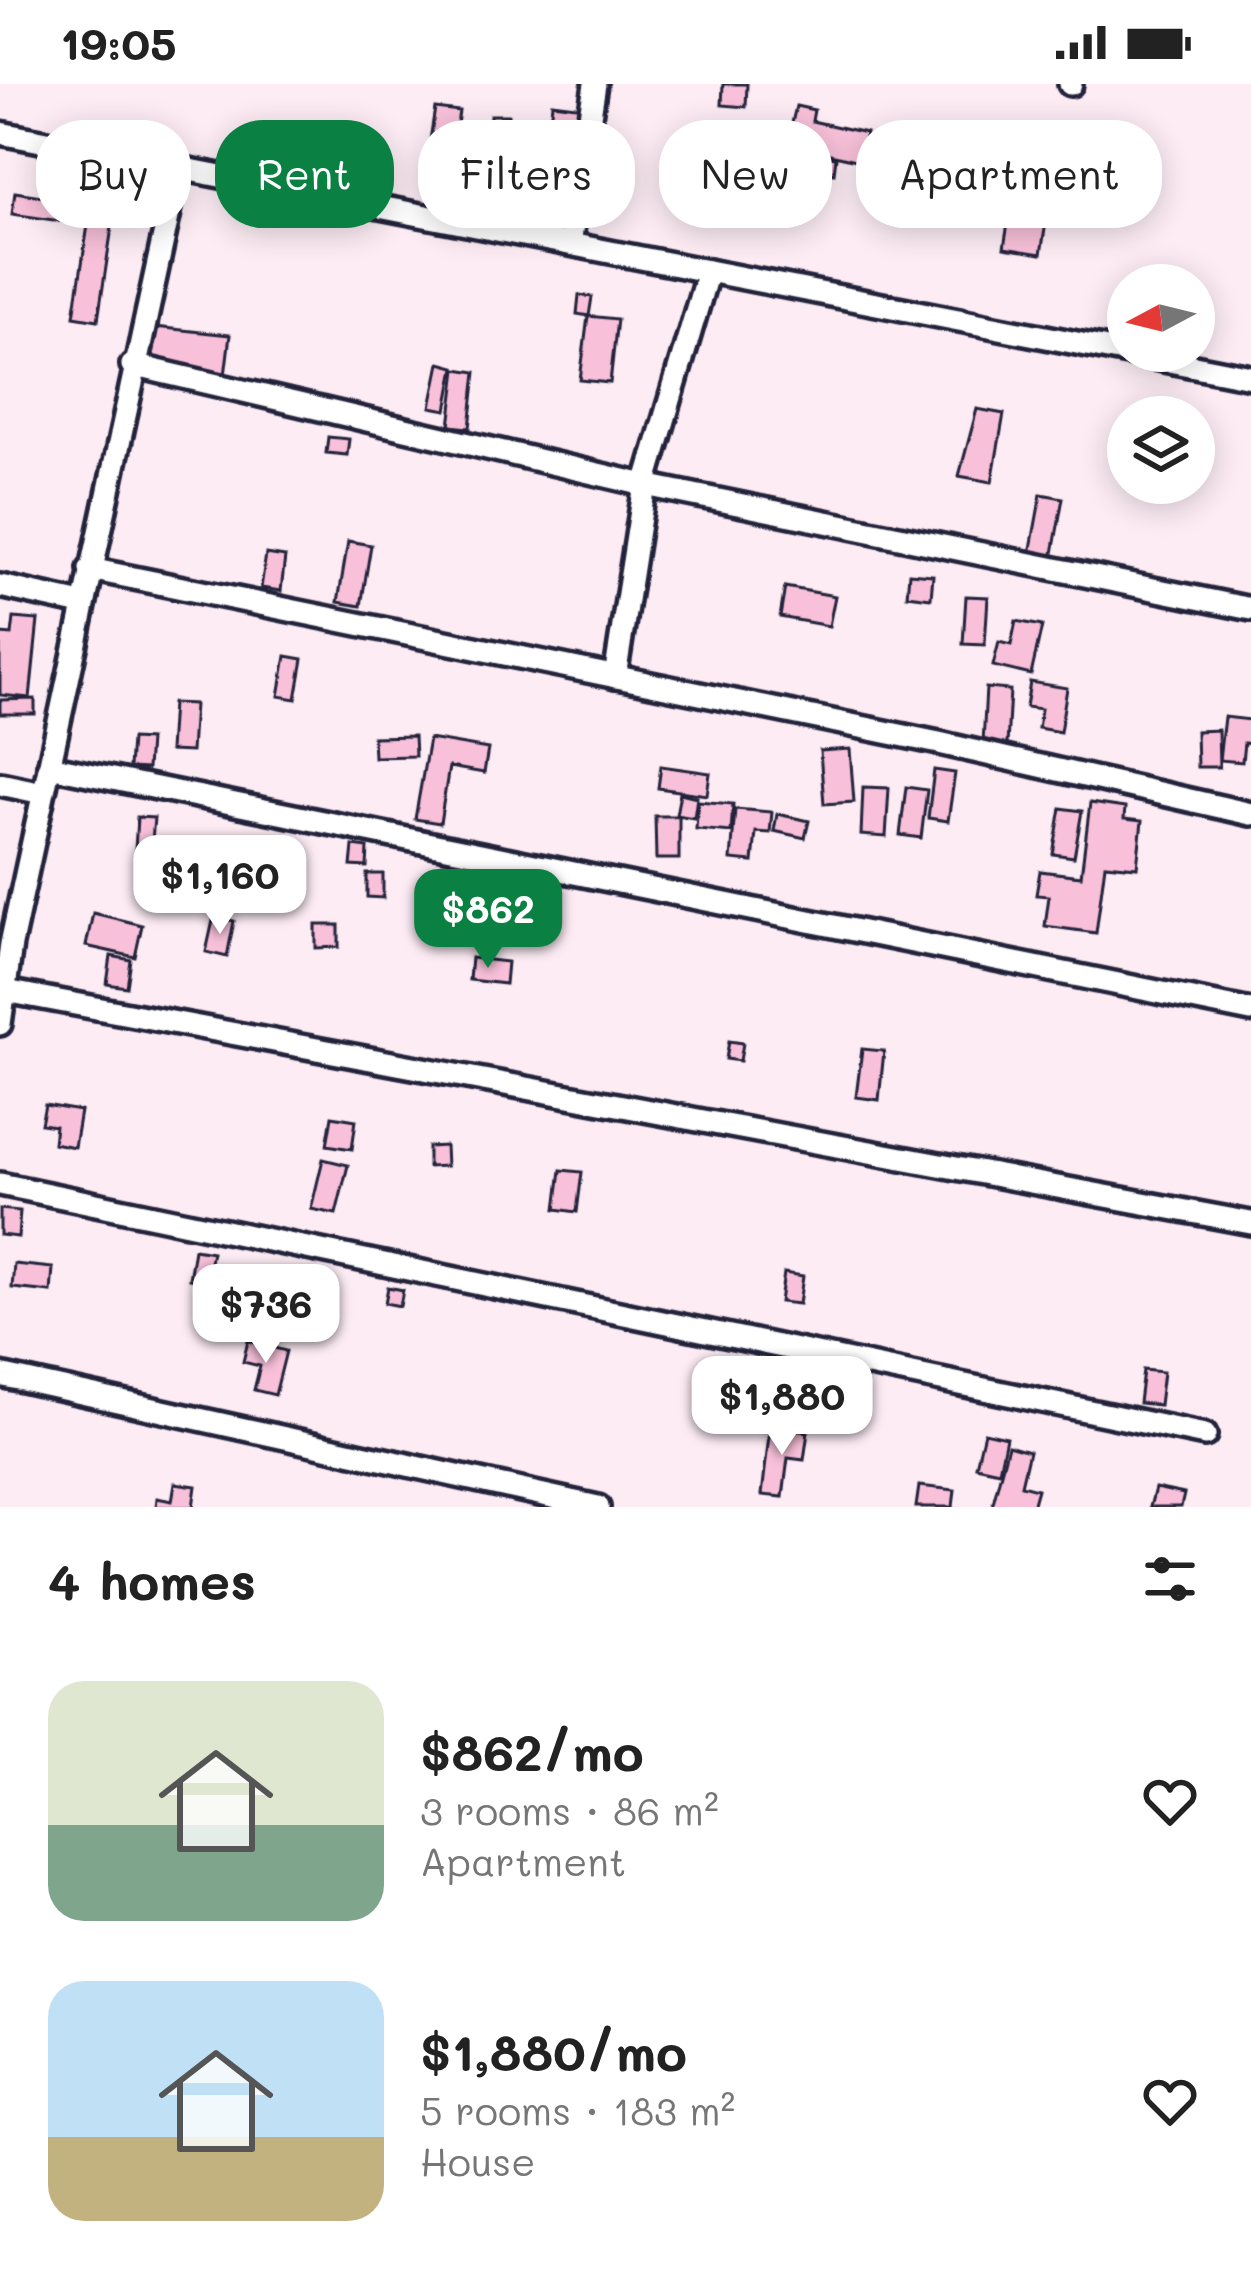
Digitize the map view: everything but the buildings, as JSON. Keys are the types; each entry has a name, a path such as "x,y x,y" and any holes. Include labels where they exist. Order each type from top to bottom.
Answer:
{"street":[{"path":"570,244 595,84"},
{"path":"0,133 36,140"},
{"path":"191,168 1251,377"},
{"path":"0,1024 10,944 164,228"},
{"path":"615,677 645,485 708,271"},
{"path":"132,364 645,485 1251,609"},
{"path":"89,568 1251,814"},
{"path":"0,586 82,604"},
{"path":"49,766 1251,1011"},
{"path":"0,784 43,794"},
{"path":"3,991 1251,1222"},
{"path":"0,1184 1204,1436"},
{"path":"0,1375 598,1507"}]}
